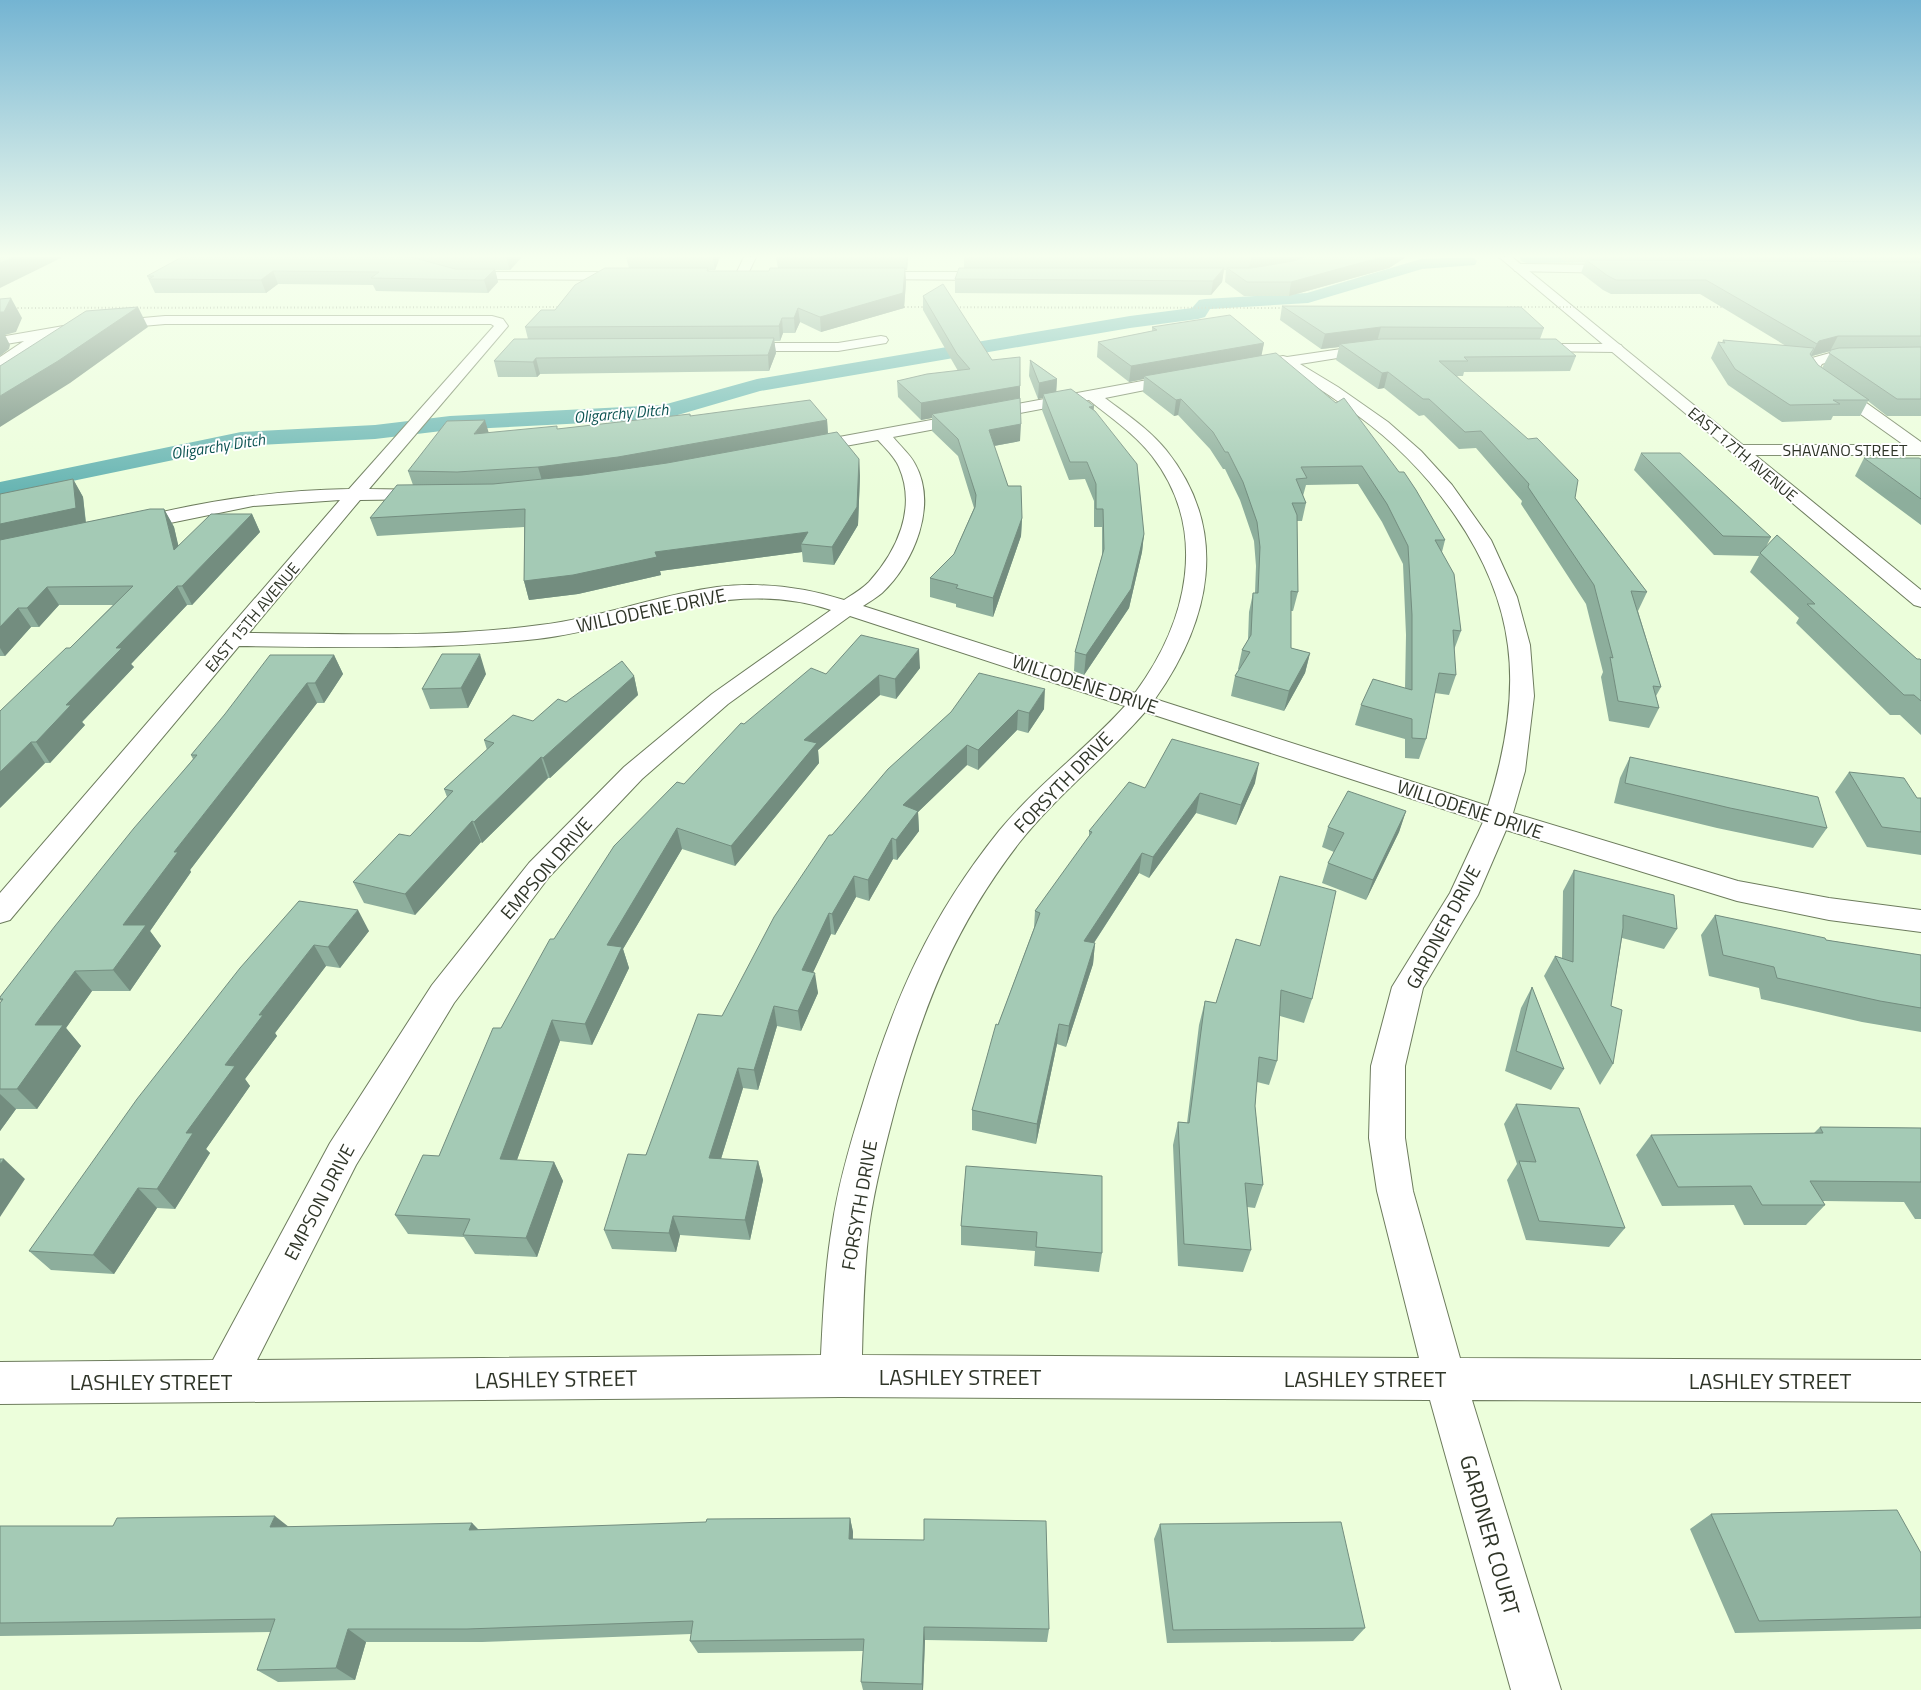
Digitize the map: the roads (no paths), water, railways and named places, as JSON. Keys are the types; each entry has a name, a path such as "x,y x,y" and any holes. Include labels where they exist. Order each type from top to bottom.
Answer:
{"street":[{"path":"0,341 31,336"},
{"path":"0,363 19,352 40,336"},
{"name":"EAST 15TH AVENUE","path":"0,912 412,427 492,336"},
{"name":"EAST 17TH AVENUE","path":"1601,336 1921,601"},
{"path":"722,347 838,347 881,340"},
{"path":"482,348 501,348"},
{"path":"1235,369 1350,350 1395,348"},
{"path":"1512,348 1616,348"},
{"path":"1921,356 1830,357 1817,361 1812,369 1816,376 1897,431 1921,450"},
{"name":"GARDNER DRIVE","path":"1283,360 1333,390 1382,425 1416,455 1446,489 1481,540 1507,598 1519,645 1522,696 1512,771 1498,818 1464,895 1408,988 1388,1066 1387,1138 1395,1191 1445,1379"},
{"path":"796,450 1197,376"},
{"name":"FORSYTH DRIVE","path":"840,1376 848,1246 862,1162 904,1021 943,936 988,864 1037,805 1102,743 1140,702 1161,673 1185,625 1196,586 1197,537 1185,494 1161,456 1138,430 1092,396"},
{"name":"EMPSON DRIVE","path":"224,1382 343,1154 443,994 539,870 633,773 713,705 875,588 896,560 913,526 916,494 907,465 882,434"},
{"name":"SHAVANO STREET","path":"1739,450 1921,450"},
{"path":"117,528 215,506 307,495 443,495"},
{"name":"WILLODENE DRIVE","path":"233,639 462,640 541,632 589,624 704,596 751,592 796,594 816,598 1498,818 1737,891 1829,909 1921,921"},
{"name":"LASHLEY STREET","path":"0,1383 840,1376 1921,1381"},
{"name":"GARDNER COURT","path":"1445,1379 1536,1690"}],"waterway":[{"name":"Oligarchy Ditch","path":"0,489 241,439 375,432 450,423 664,412 757,385 1048,336"}]}
